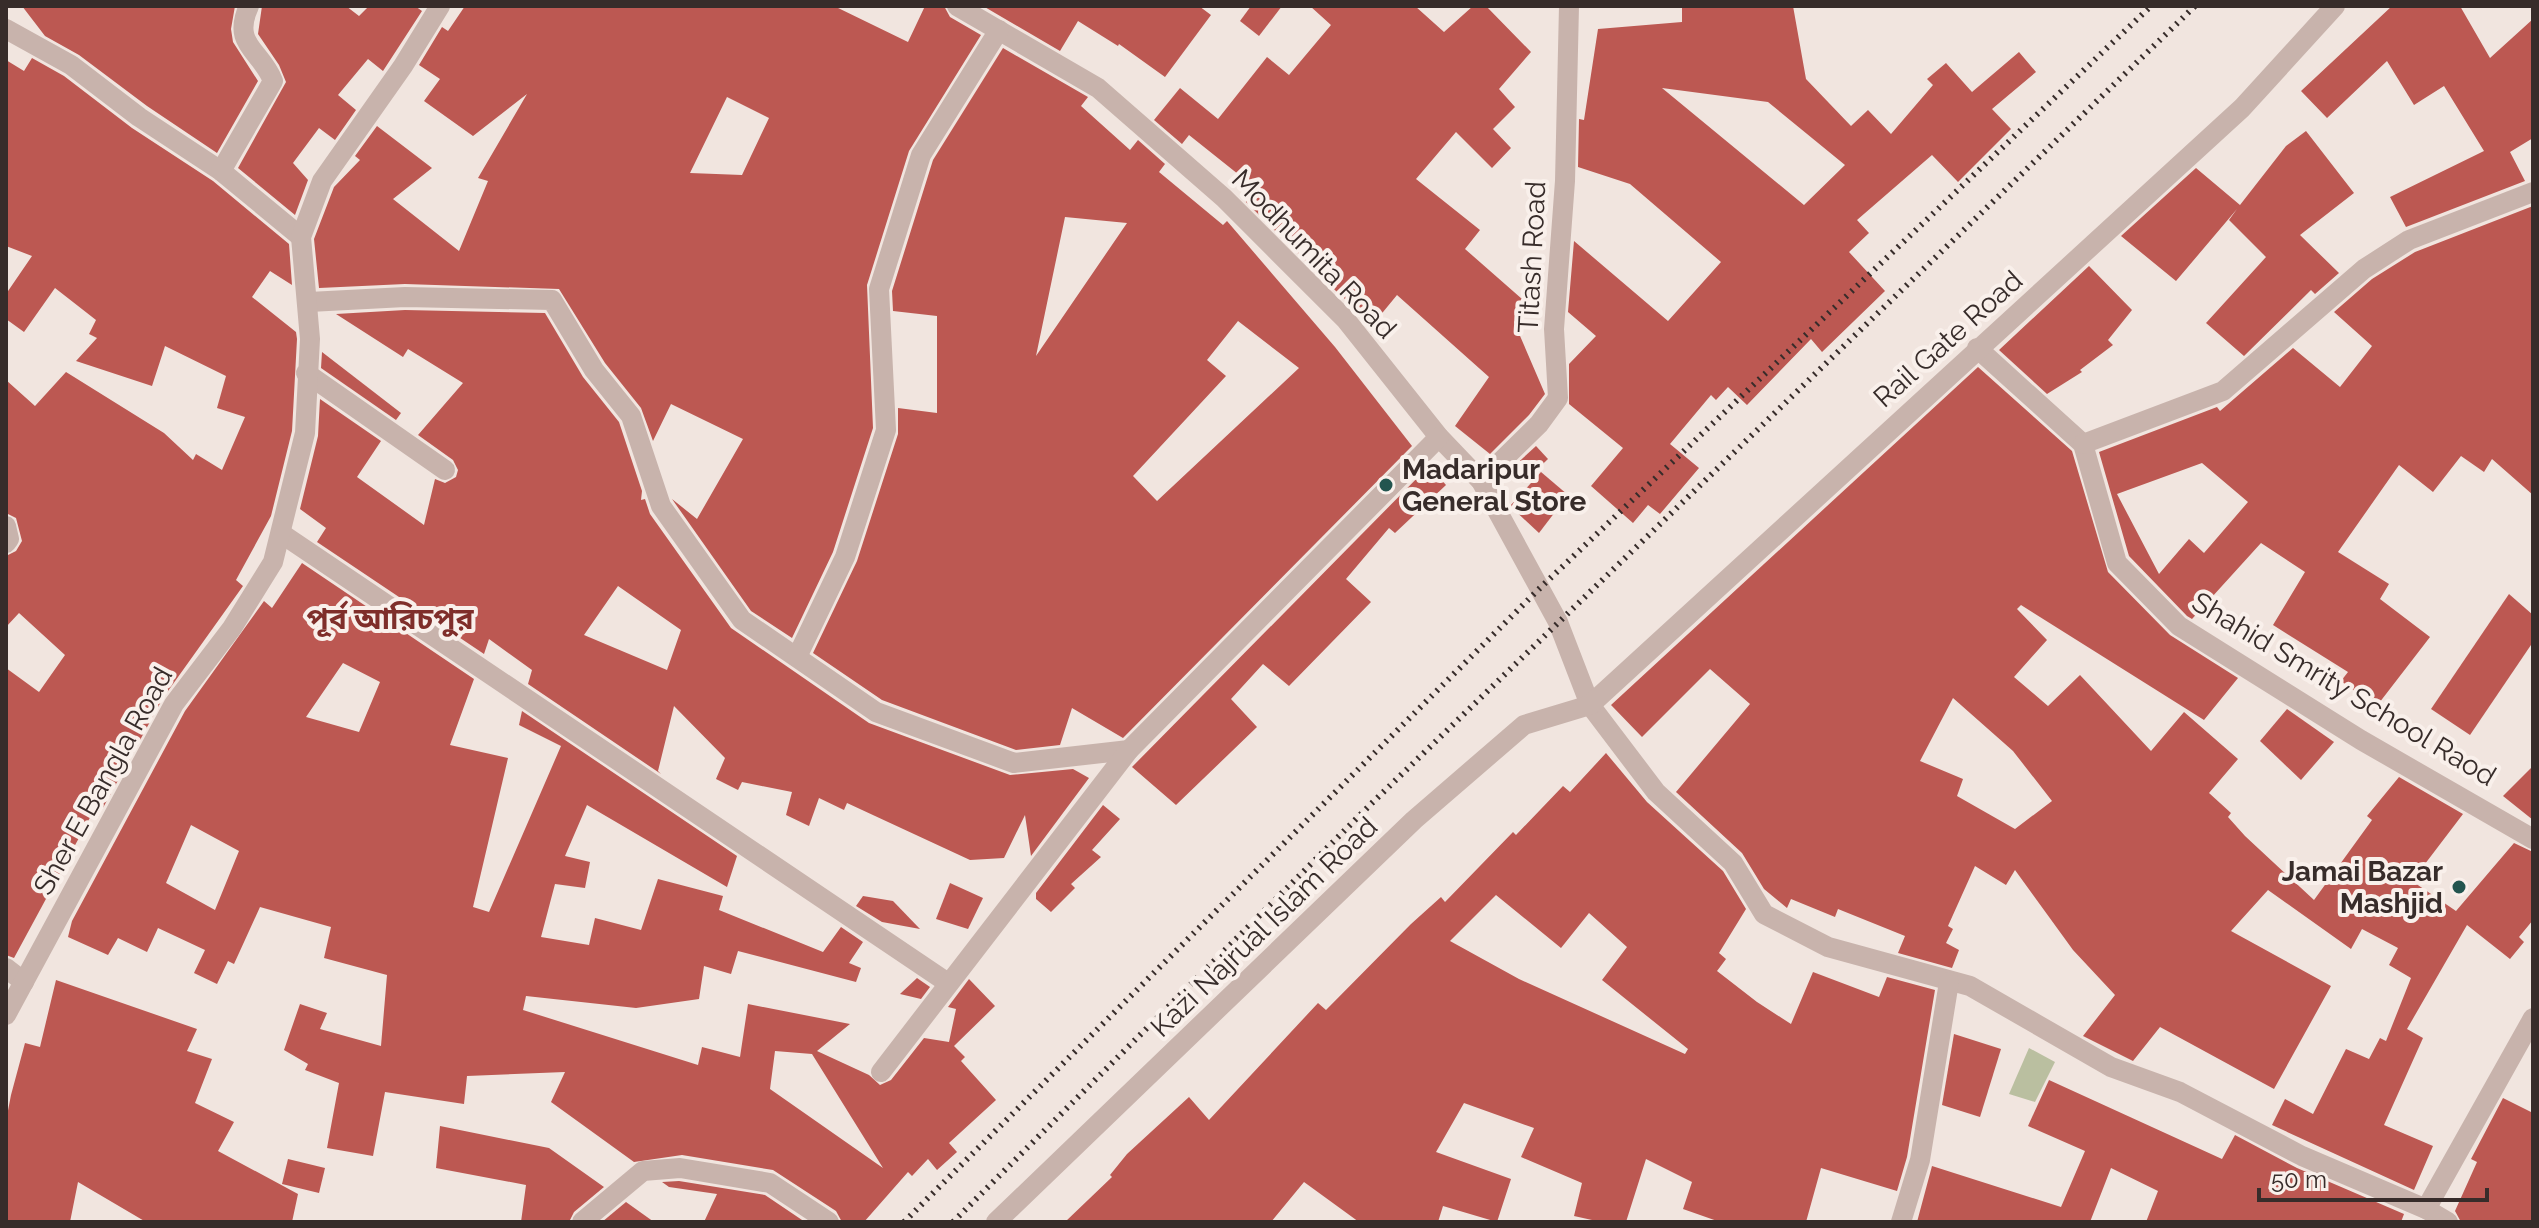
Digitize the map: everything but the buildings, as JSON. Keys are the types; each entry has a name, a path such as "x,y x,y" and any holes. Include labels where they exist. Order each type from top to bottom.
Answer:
{"street":[{"path":"221,171 273,81 244,39 241,23 249,6"},
{"path":"6,29 71,65 139,117 221,171 301,237 322,181 403,66 440,6"},
{"name":"Modhumita Road","path":"957,6 1098,88 1224,198 1346,320 1439,437 1481,481 1558,622 1590,705 1656,792 1733,863 1764,914 1828,947 1970,986 2111,1067 2180,1092 2302,1156 2426,1209 2448,1222"},
{"name":"Titash Road","path":"1481,481 1539,424 1558,398 1554,329 1565,181 1569,6"},
{"name":"Rail Gate Road","path":"1590,705 2242,108 2335,6"},
{"path":"797,657 845,557 886,430 879,289 916,169 921,155 999,30"},
{"path":"1977,348 2083,444 2223,391 2364,269 2409,240 2533,192"},
{"name":"Sher E Bangla Road","path":"6,1015 174,704 260,586 273,562 305,433 310,339 301,237"},
{"path":"309,302 405,297 552,300 594,370 631,416 661,506 742,620 876,712 1014,763 1129,750"},
{"path":"306,373 445,470"},
{"path":"881,1072 1129,750 1439,437"},
{"name":"Shahid Smrity School Raod","path":"2083,444 2117,563 2179,626 2361,740 2533,839"},
{"path":"6,526 9,539 6,543"},
{"path":"282,534 948,983"},
{"name":"Kazi Najrual Islam Road","path":"996,1222 1436,801 1524,725 1590,705"},
{"path":"6,968 24,982"},
{"path":"1901,1222 1920,1160 1949,982"},
{"path":"2426,1209 2533,1018"},
{"path":"582,1222 643,1171 680,1168 770,1183 829,1222"}],"green space":[{"path":"2029,1048 2055,1062 2035,1102 2009,1094"}],"railway":[{"path":"904,1222 1539,589 2151,6"},
{"path":"953,1222 1371,804 2195,6"}],"place":[{"name":"Madaripur General Store","path":"1386,485"},
{"name":"Jamai Bazar Mashjid","path":"2459,887"}],"district":[{"name":"পূর্ব আরিচপুর","path":"390,618"}]}
